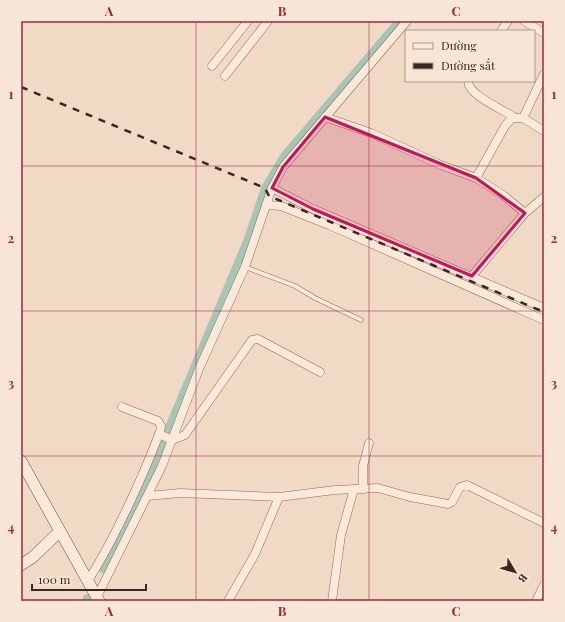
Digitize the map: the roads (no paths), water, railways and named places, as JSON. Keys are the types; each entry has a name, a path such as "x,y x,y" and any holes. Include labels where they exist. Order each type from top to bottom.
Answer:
{"main road":[{"path":"21,461 88,581 97,600"},
{"path":"21,565 33,557 60,531"}],"street":[{"path":"212,66 248,21"},
{"path":"225,76 268,21"},
{"path":"88,581 101,560 128,504 165,437 199,369 245,267 272,188 283,167 407,21"},
{"path":"502,30 508,21"},
{"path":"524,21 544,33"},
{"path":"523,118 544,74"},
{"path":"468,82 471,90 478,96 514,117 523,118 544,131"},
{"path":"325,117 339,124 371,133 441,165 476,178 503,195 525,213"},
{"path":"476,178 505,126 514,117"},
{"path":"272,188 313,209 544,308"},
{"path":"472,276 525,213 544,197"},
{"path":"266,205 281,206 330,225 544,320"},
{"path":"165,437 185,435 252,340 258,339 320,372"},
{"path":"97,600 148,496 165,437 158,421 122,407"},
{"path":"332,601 341,536 358,489 369,443"},
{"path":"148,496 180,493 279,497 335,490 378,488 448,504 452,502 460,486 467,485 544,523"},
{"path":"228,601 255,554 279,497"},
{"path":"536,601 544,585"}],"lane":[{"path":"245,267 295,286 315,298 361,320"}],"waterway":[{"path":"103,569 128,525 248,239 265,188 284,156 399,21"}],"railway":[{"path":"21,87 265,188 269,196 544,312"}]}
